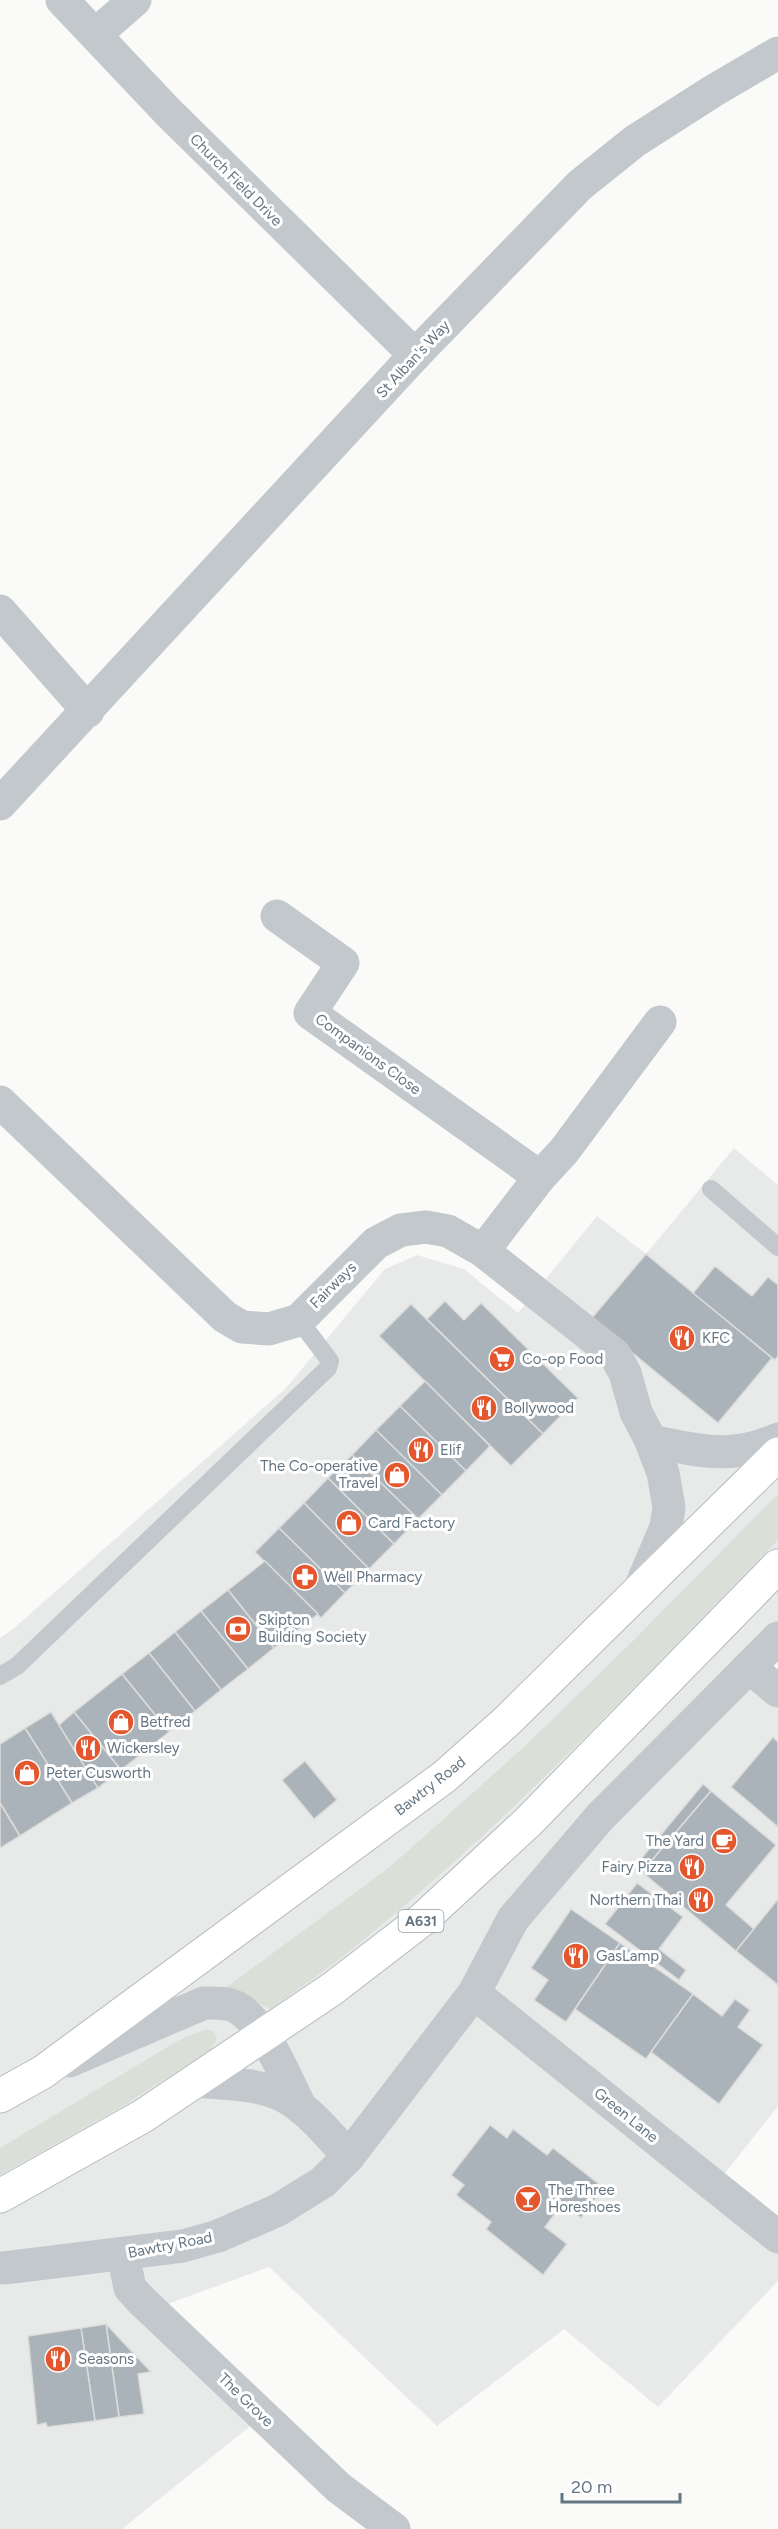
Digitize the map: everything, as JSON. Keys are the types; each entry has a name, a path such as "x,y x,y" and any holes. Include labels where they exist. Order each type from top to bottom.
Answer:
{"main road":[{"name":"Bawtry Road","path":"16,2085 444,1777 507,1720 778,1454"},
{"name":"A631","path":"0,2196 143,2116 264,2037 332,1989 423,1919 528,1822 778,1566"}],"street":[{"name":"Church Field Drive","path":"62,0 176,120 415,356"},
{"path":"96,34 135,0"},
{"name":"St Alban's Way","path":"0,804 415,356 580,185 635,141 778,53"},
{"path":"0,611 88,711"},
{"name":"Companions Close","path":"277,916 343,963 310,1012 540,1177"},
{"path":"483,1251 540,1177 564,1150 660,1022"},
{"name":"Fairways","path":"0,1102 225,1317 242,1327 269,1329 299,1320 376,1243 401,1230 426,1227 448,1231 483,1251 615,1355 625,1373 641,1425 651,1441 663,1473 669,1507 666,1527 638,1593"},
{"path":"651,1441 706,1452 733,1453 778,1439"},
{"name":"Bawtry Road","path":"4,2268 183,2246 218,2236 279,2210 322,2182 349,2156 474,1993 513,1919 600,1817 778,1638"},
{"path":"749,1667 778,1691"},
{"name":"Green Lane","path":"474,1993 778,2237"},
{"name":"Bawtry Road","path":"16,2085 204,2003 225,2003 249,2016 264,2037 302,2108"},
{"name":"Bawtry Road","path":"196,2081 248,2086 279,2094 302,2108 349,2156"},
{"name":"The Grove","path":"123,2254 130,2288 142,2301 339,2488 394,2529"}],"lane":[{"path":"711,1189 778,1247"},
{"path":"0,1676 17,1666 328,1368 330,1361 299,1320"}],"shaded area":[{"path":"734,1148 778,1185 778,1642 749,1667 778,1691 778,2106 715,2186 778,2237 778,2281 658,2407 564,2329 437,2426 269,2267 151,2310 263,2416 122,2529 0,2529 0,1638 12,1630 286,1388 385,1269 417,1255 464,1269 518,1313 597,1216 646,1254"},
{"path":"778,1494 778,1540 623,1699 517,1803 408,1903 351,1950 270,2009 257,2002 220,1992 390,1867 525,1746 633,1641"},
{"path":"207,2029 214,2032 217,2039 211,2050 118,2109 0,2175 0,2148 181,2039"}],"building":[{"name":"KFC","path":"646,1254 772,1358 718,1423 591,1319"},
{"path":"715,1266 752,1296 768,1277 778,1285 778,1356 775,1360 693,1293"},
{"name":"Co-op Food","path":"445,1301 464,1320 481,1303 578,1398 543,1434 427,1319"},
{"name":"Bollywood","path":"411,1304 543,1434 511,1466 379,1336"},
{"path":"425,1381 490,1446 466,1471 400,1406"},
{"name":"Elif","path":"400,1406 466,1471 442,1495 376,1430"},
{"name":"The Co-operative Travel","path":"376,1430 442,1495 418,1519 352,1455"},
{"path":"352,1455 418,1519 394,1544 328,1478"},
{"name":"Card Factory","path":"328,1478 394,1544 369,1569 304,1503"},
{"path":"304,1503 369,1569 345,1593 279,1528"},
{"name":"Well Pharmacy","path":"279,1528 345,1593 321,1618 255,1552"},
{"path":"265,1561 318,1614 274,1648 228,1590"},
{"name":"Skipton Building Society","path":"228,1590 274,1648 248,1669 201,1611"},
{"path":"201,1611 248,1669 221,1690 175,1632"},
{"path":"175,1632 221,1690 195,1711 149,1653"},
{"path":"149,1653 195,1711 169,1732 122,1674"},
{"name":"Betfred","path":"122,1674 169,1732 121,1770 74,1712"},
{"path":"51,1712 98,1788 72,1803 25,1728"},
{"name":"Wickersley","path":"74,1712 121,1770 98,1788 59,1725"},
{"name":"Peter Cusworth","path":"25,1728 72,1803 20,1836 0,1803 0,1744"},
{"path":"773,1737 778,1742 778,1827 731,1787"},
{"path":"305,1761 337,1800 314,1819 282,1780"},
{"path":"703,1784 711,1791 642,1872 635,1866"},
{"path":"711,1791 776,1845 726,1905 754,1929 736,1951 642,1872"},
{"path":"0,1803 20,1836 0,1848"},
{"path":"637,1883 683,1917 659,1949 686,1970 679,1980 605,1924"},
{"path":"778,1899 778,1985 736,1951"},
{"name":"GasLamp","path":"571,1909 620,1943 566,2022 534,2000 548,1980 531,1968"},
{"path":"620,1943 693,1994 646,2059 575,2009"},
{"path":"693,1994 722,2016 735,1999 750,2010 738,2027 763,2045 719,2104 651,2052"},
{"name":"The Three Horeshoes","path":"490,2125 507,2138 513,2129 547,2155 553,2148 604,2188 581,2218 563,2203 545,2227 567,2244 543,2275 486,2229 491,2222 456,2195 464,2185 451,2175"},
{"path":"106,2324 151,2372 138,2374 144,2414 119,2417"},
{"path":"106,2324 119,2417 95,2421 81,2328"},
{"name":"Seasons","path":"81,2328 95,2421 47,2427 46,2423 37,2425 28,2336"}],"place":[{"name":"KFC","path":"682,1338"},
{"name":"Co-op Food","path":"502,1359"},
{"name":"Bollywood","path":"484,1408"},
{"name":"Elif","path":"421,1450"},
{"name":"The Co-operative Travel","path":"397,1475"},
{"name":"Card Factory","path":"349,1523"},
{"name":"Well Pharmacy","path":"305,1577"},
{"name":"Skipton Building Society","path":"238,1629"},
{"name":"Betfred","path":"121,1722"},
{"name":"Wickersley","path":"88,1748"},
{"name":"Peter Cusworth","path":"27,1773"},
{"name":"The Yard","path":"724,1841"},
{"name":"Fairy Pizza","path":"692,1867"},
{"name":"Northern Thai","path":"701,1900"},
{"name":"GasLamp","path":"576,1956"},
{"name":"The Three Horeshoes","path":"528,2199"},
{"name":"Seasons","path":"58,2359"}]}
